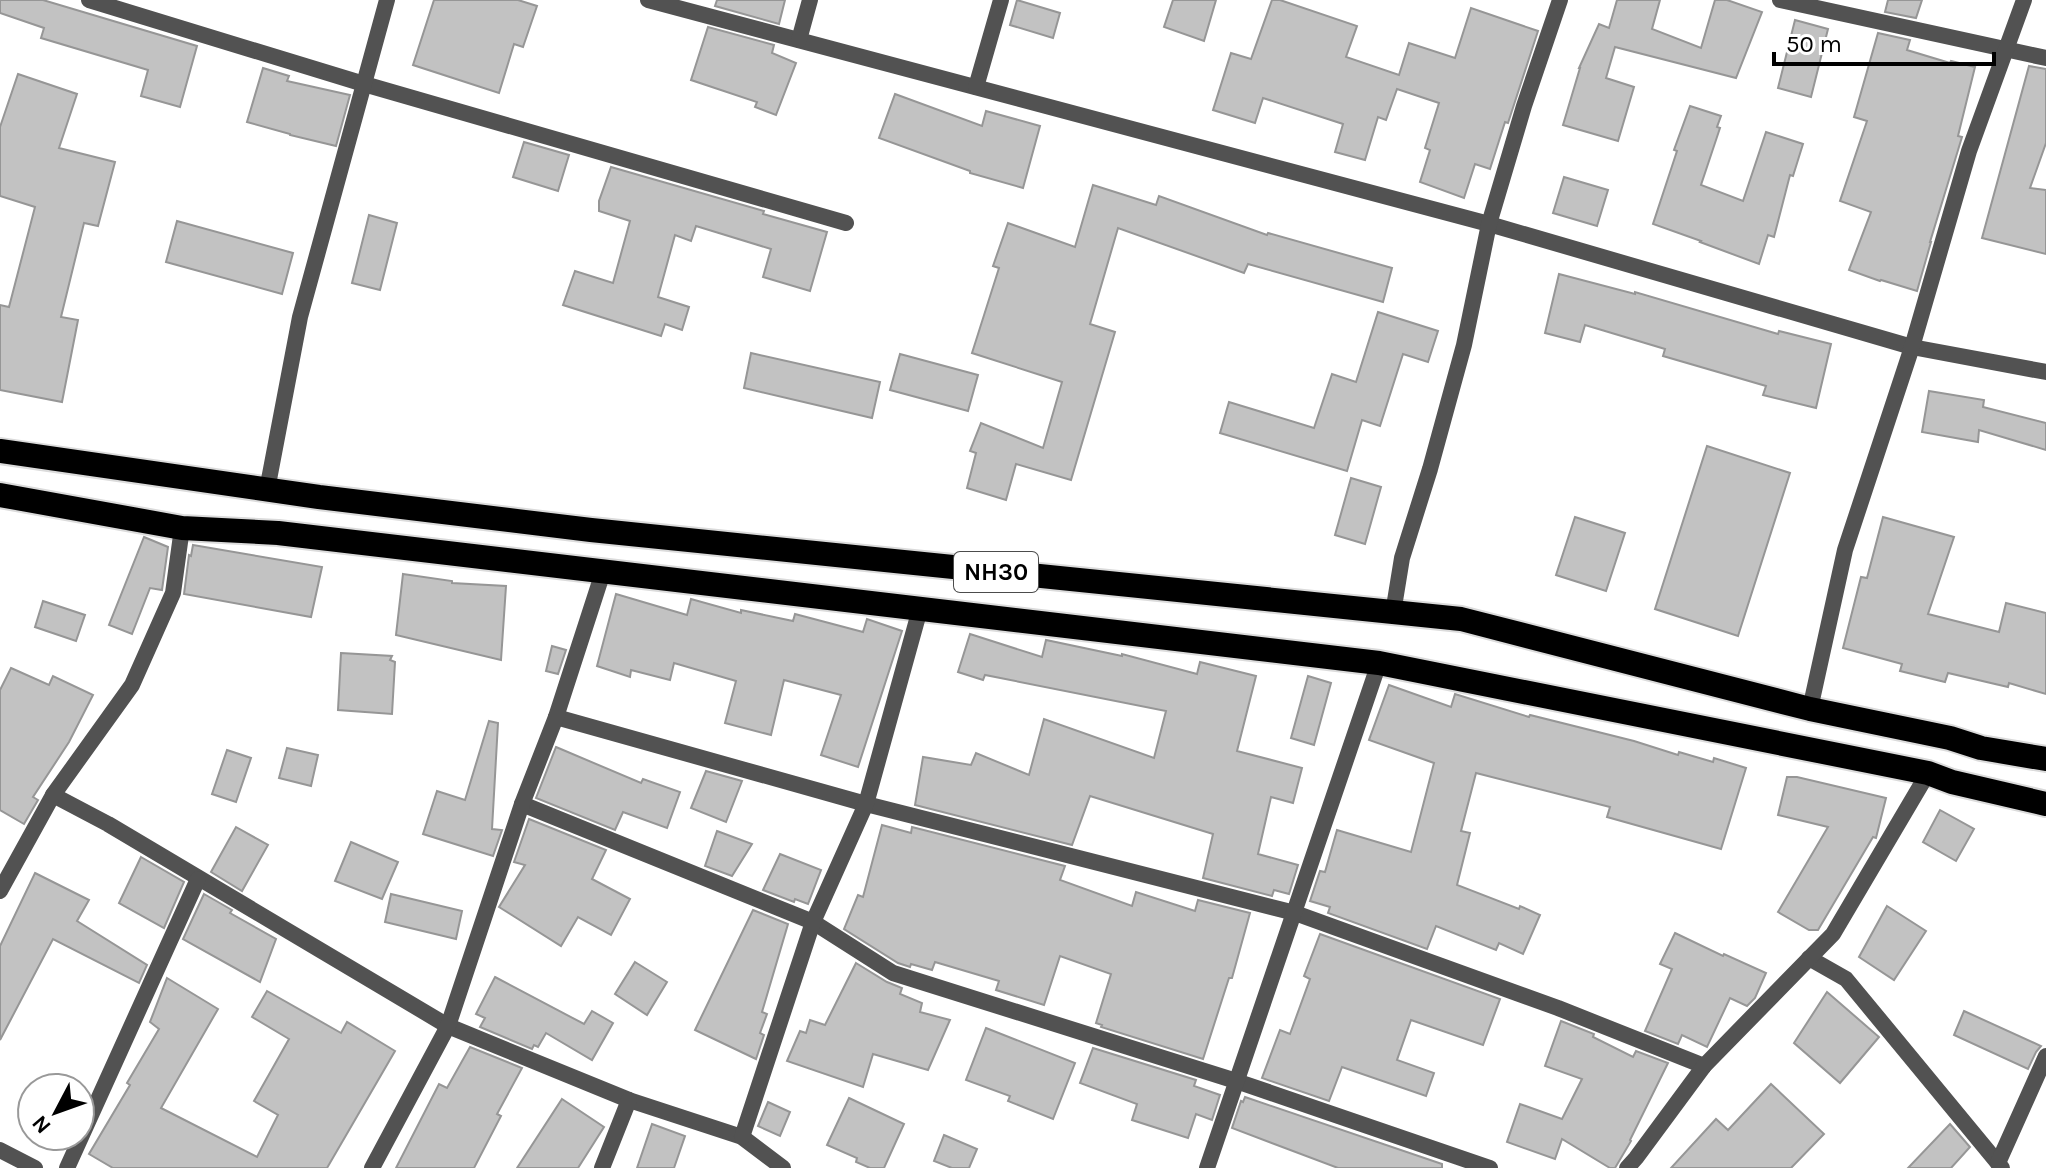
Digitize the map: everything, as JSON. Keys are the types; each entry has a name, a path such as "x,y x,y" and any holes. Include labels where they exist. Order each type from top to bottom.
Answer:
{"highway":[{"name":"NH30","path":"0,451 267,490 591,530 1461,619 1810,709 1950,738 1981,748 2046,759"},
{"name":"NH30","path":"0,495 182,528 278,533 1379,663 1928,773 1952,782 2046,804"}],"street":[{"path":"89,0 364,84 846,223"},
{"path":"267,490 300,317 387,0"},
{"path":"648,0 1489,224 1912,347 2046,372"},
{"path":"799,40 810,0"},
{"path":"976,87 1001,0"},
{"path":"1393,613 1402,558 1464,345 1489,224 1560,0"},
{"path":"1780,0 2046,58"},
{"path":"1810,709 1845,550 1912,347 1969,151 2024,0"},
{"path":"0,891 53,795 132,685 173,593 182,528"},
{"path":"372,1168 448,1026 603,572"},
{"path":"742,1137 813,922 866,804 920,609"},
{"path":"1207,1168 1379,663"},
{"path":"556,717 866,804 1295,913 1558,1008 1704,1066"},
{"path":"1637,1165 1704,1066 1833,934 1928,773"},
{"path":"53,795 108,824 448,1026 629,1100 742,1137 783,1168"},
{"path":"522,804 813,922 893,973 1236,1081 1490,1168"},
{"path":"67,1168 198,879"},
{"path":"1809,958 1846,979 2000,1166 2046,1056"},
{"path":"602,1168 629,1100"},
{"path":"0,1150 35,1168"}],"building":[{"path":"0,0 43,0 197,46 180,107 141,96 148,70 41,38 44,28 0,13"},
{"path":"434,0 518,0 537,6 523,47 514,44 499,93 413,65"},
{"path":"717,0 785,0 779,24 715,6"},
{"path":"1017,0 1060,13 1053,38 1010,25"},
{"path":"1173,0 1216,0 1204,41 1164,27"},
{"path":"1272,0 1357,26 1346,57 1399,75 1409,43 1455,58 1471,8 1538,31 1490,169 1475,164 1464,198 1420,182 1430,150 1425,148 1439,103 1397,89 1386,120 1378,117 1365,160 1335,152 1343,124 1263,98 1255,123 1213,110 1231,53 1251,59"},
{"path":"1617,0 1660,0 1652,29 1701,48 1715,0 1727,0 1762,12 1736,78 1615,47 1606,78 1634,87 1618,141 1563,125 1579,68 1599,24 1609,28"},
{"path":"1888,0 1922,0 1916,18 1885,12"},
{"path":"1795,20 1828,29 1811,97 1778,88"},
{"path":"708,27 774,45 772,53 796,63 776,115 755,107 757,102 691,80"},
{"path":"1878,33 1910,40 1907,50 1975,67 1958,136 1962,137 1917,291 1849,270 1871,212 1840,201 1867,121 1854,117"},
{"path":"2029,66 2046,69 2046,143 2030,188 2046,190 2046,254 1982,238"},
{"path":"263,68 289,76 287,81 350,95 336,146 247,122"},
{"path":"18,74 77,94 59,148 115,162 98,226 84,223 61,317 78,320 62,402 0,390 0,305 9,307 35,207 0,196 0,127"},
{"path":"895,94 982,126 986,111 1040,126 1023,188 970,173 879,138"},
{"path":"1690,106 1721,116 1701,185 1743,201 1766,132 1803,144 1793,176 1790,175 1774,237 1768,235 1759,264 1653,224"},
{"path":"524,142 569,155 558,191 513,177"},
{"path":"611,167 827,232 810,291 763,277 771,249 696,226 691,241 675,235 658,297 689,307 682,330 665,324 661,336 563,305 575,271 613,283 630,221 599,211 599,201"},
{"path":"1564,177 1608,190 1597,226 1553,213"},
{"path":"1093,185 1156,205 1159,196 1267,235 1392,268 1383,302 1248,264 1244,273 1118,228 1090,324 1115,332 1071,480 1016,464 1006,500 967,488 976,453 970,451 981,423 1043,448 1062,382 972,353 999,268 993,266 1008,223 1075,247"},
{"path":"369,215 397,223 380,290 352,283"},
{"path":"177,221 293,253 282,294 166,262"},
{"path":"1559,274 1635,292 1778,334 1779,331 1831,344 1816,408 1763,395 1766,386 1663,356 1665,349 1585,325 1580,342 1545,333"},
{"path":"1378,312 1438,331 1428,362 1403,354 1380,426 1362,420 1347,471 1220,433 1229,402 1314,428 1332,374 1356,382"},
{"path":"751,353 880,382 872,418 744,388"},
{"path":"900,354 978,375 968,411 890,390"},
{"path":"1929,391 1984,400 1983,407 2046,423 2046,450 1979,430 1978,442 1922,432"},
{"path":"1707,446 1790,473 1738,636 1655,609"},
{"path":"1351,478 1381,487 1365,544 1335,535"},
{"path":"1575,517 1625,533 1606,591 1556,575"},
{"path":"1883,517 1954,537 1928,614 1999,632 2006,603 2046,613 2046,694 2009,683 2008,687 1948,673 1945,682 1900,671 1902,664 1843,648 1861,577 1867,578"},
{"path":"144,537 168,547 162,590 150,588 132,634 109,625"},
{"path":"193,545 322,567 311,617 184,594"},
{"path":"403,574 452,583 506,586 501,660 396,635"},
{"path":"616,594 687,615 691,599 741,613 741,610 793,621 795,614 863,632 867,619 902,631 858,767 821,755 841,695 784,680 771,735 725,723 736,681 674,663 670,680 631,670 630,677 597,666"},
{"path":"43,601 85,615 76,641 35,627"},
{"path":"970,634 1042,657 1046,640 1122,654 1197,674 1200,662 1256,676 1237,751 1302,768 1293,803 1271,797 1258,854 1298,865 1289,894 1274,890 1272,896 1203,878 1213,834 1090,796 1072,845 915,805 923,757 971,765 976,753 1029,775 1044,719 1154,758 1166,711 985,675 983,680 958,672"},
{"path":"552,646 566,650 558,674 546,671"},
{"path":"341,653 392,656 390,660 395,662 392,714 338,710"},
{"path":"11,668 49,685 53,676 93,695 69,742 33,797 38,800 24,824 0,810 0,690"},
{"path":"1308,676 1331,683 1314,745 1291,738"},
{"path":"1389,685 1451,707 1455,694 1529,717 1634,741 1678,755 1679,752 1713,762 1714,758 1746,768 1721,849 1607,817 1610,807 1476,773 1461,831 1470,833 1457,885 1540,915 1523,954 1499,943 1496,950 1436,926 1427,949 1328,913 1330,907 1310,901 1320,871 1325,872 1337,830 1411,852 1434,763 1369,740"},
{"path":"489,721 498,723 492,829 502,830 493,856 423,834 437,791 465,800"},
{"path":"556,747 641,783 643,779 680,792 667,828 623,812 615,830 536,798"},
{"path":"287,748 318,755 311,786 279,778"},
{"path":"227,750 251,758 236,802 212,794"},
{"path":"706,771 742,781 726,822 691,808"},
{"path":"1787,777 1886,798 1876,838 1873,837 1818,930 1809,930 1778,912 1828,827 1778,815"},
{"path":"1940,810 1974,829 1956,861 1923,842"},
{"path":"529,819 606,850 592,879 630,899 611,935 578,917 561,946 499,907 525,865 514,862"},
{"path":"882,825 911,833 912,827 1065,866 1060,880 1132,906 1136,892 1195,911 1198,900 1250,913 1232,978 1229,978 1203,1059 1096,1023 1111,974 1060,956 1044,1005 996,990 999,981 935,962 932,970 898,963 844,929 858,895 863,897"},
{"path":"236,827 268,845 242,891 211,872"},
{"path":"717,831 752,844 732,876 705,866"},
{"path":"351,842 398,862 382,899 335,881"},
{"path":"780,854 821,870 808,904 763,890"},
{"path":"141,857 184,882 164,928 119,903"},
{"path":"35,873 89,900 77,921 147,965 139,983 53,939 0,1040 0,946"},
{"path":"204,894 276,939 260,982 183,939"},
{"path":"391,894 462,911 456,939 385,922"},
{"path":"1887,906 1926,931 1894,980 1859,957"},
{"path":"753,910 788,924 762,1012 767,1014 756,1059 695,1030"},
{"path":"1675,933 1766,973 1755,998 1747,1006 1730,998 1707,1047 1682,1035 1678,1044 1645,1031 1672,969 1660,964"},
{"path":"1320,934 1500,999 1483,1045 1411,1020 1397,1060 1434,1073 1426,1096 1342,1067 1329,1101 1262,1078 1280,1030 1290,1034 1310,979 1304,976"},
{"path":"635,962 667,982 647,1015 615,994"},
{"path":"856,963 902,988 900,994 922,1003 920,1012 950,1020 928,1070 873,1054 863,1087 787,1061 800,1031 806,1033 810,1020 825,1025"},
{"path":"495,977 584,1024 592,1011 613,1023 592,1060 546,1033 538,1047 534,1045 532,1049 480,1027 485,1018 476,1014"},
{"path":"167,978 218,1009 161,1108 257,1157 278,1115 254,1101 289,1039 252,1017 267,991 341,1033 347,1022 395,1051 327,1168 113,1168 89,1154 96,1152 96,1142 159,1029 150,1022"},
{"path":"1827,992 1879,1037 1840,1083 1794,1043"},
{"path":"1964,1011 2041,1046 2028,1069 1954,1035"},
{"path":"1561,1021 1594,1034 1593,1037 1633,1057 1636,1051 1668,1063 1615,1168 1610,1168 1562,1139 1555,1159 1507,1142 1520,1104 1562,1119 1582,1079 1545,1066"},
{"path":"986,1028 1075,1063 1053,1119 1008,1101 1010,1096 966,1080"},
{"path":"470,1047 522,1068 497,1114 501,1116 474,1168 396,1168 439,1084 447,1088"},
{"path":"1093,1048 1196,1080 1194,1086 1220,1095 1212,1120 1196,1114 1188,1138 1132,1120 1137,1104 1080,1083"},
{"path":"1771,1084 1824,1134 1791,1168 1671,1168 1716,1119 1728,1130"},
{"path":"1245,1097 1442,1164 1442,1168 1338,1168 1232,1128"},
{"path":"849,1098 904,1124 884,1168 870,1168 856,1162 857,1158 827,1145"},
{"path":"562,1099 604,1127 578,1168 517,1168"},
{"path":"768,1102 790,1112 780,1136 758,1126"},
{"path":"652,1124 685,1136 674,1168 637,1168"},
{"path":"1950,1124 1970,1147 1951,1168 1908,1168"},
{"path":"944,1135 977,1149 969,1168 952,1168 934,1161"}]}
